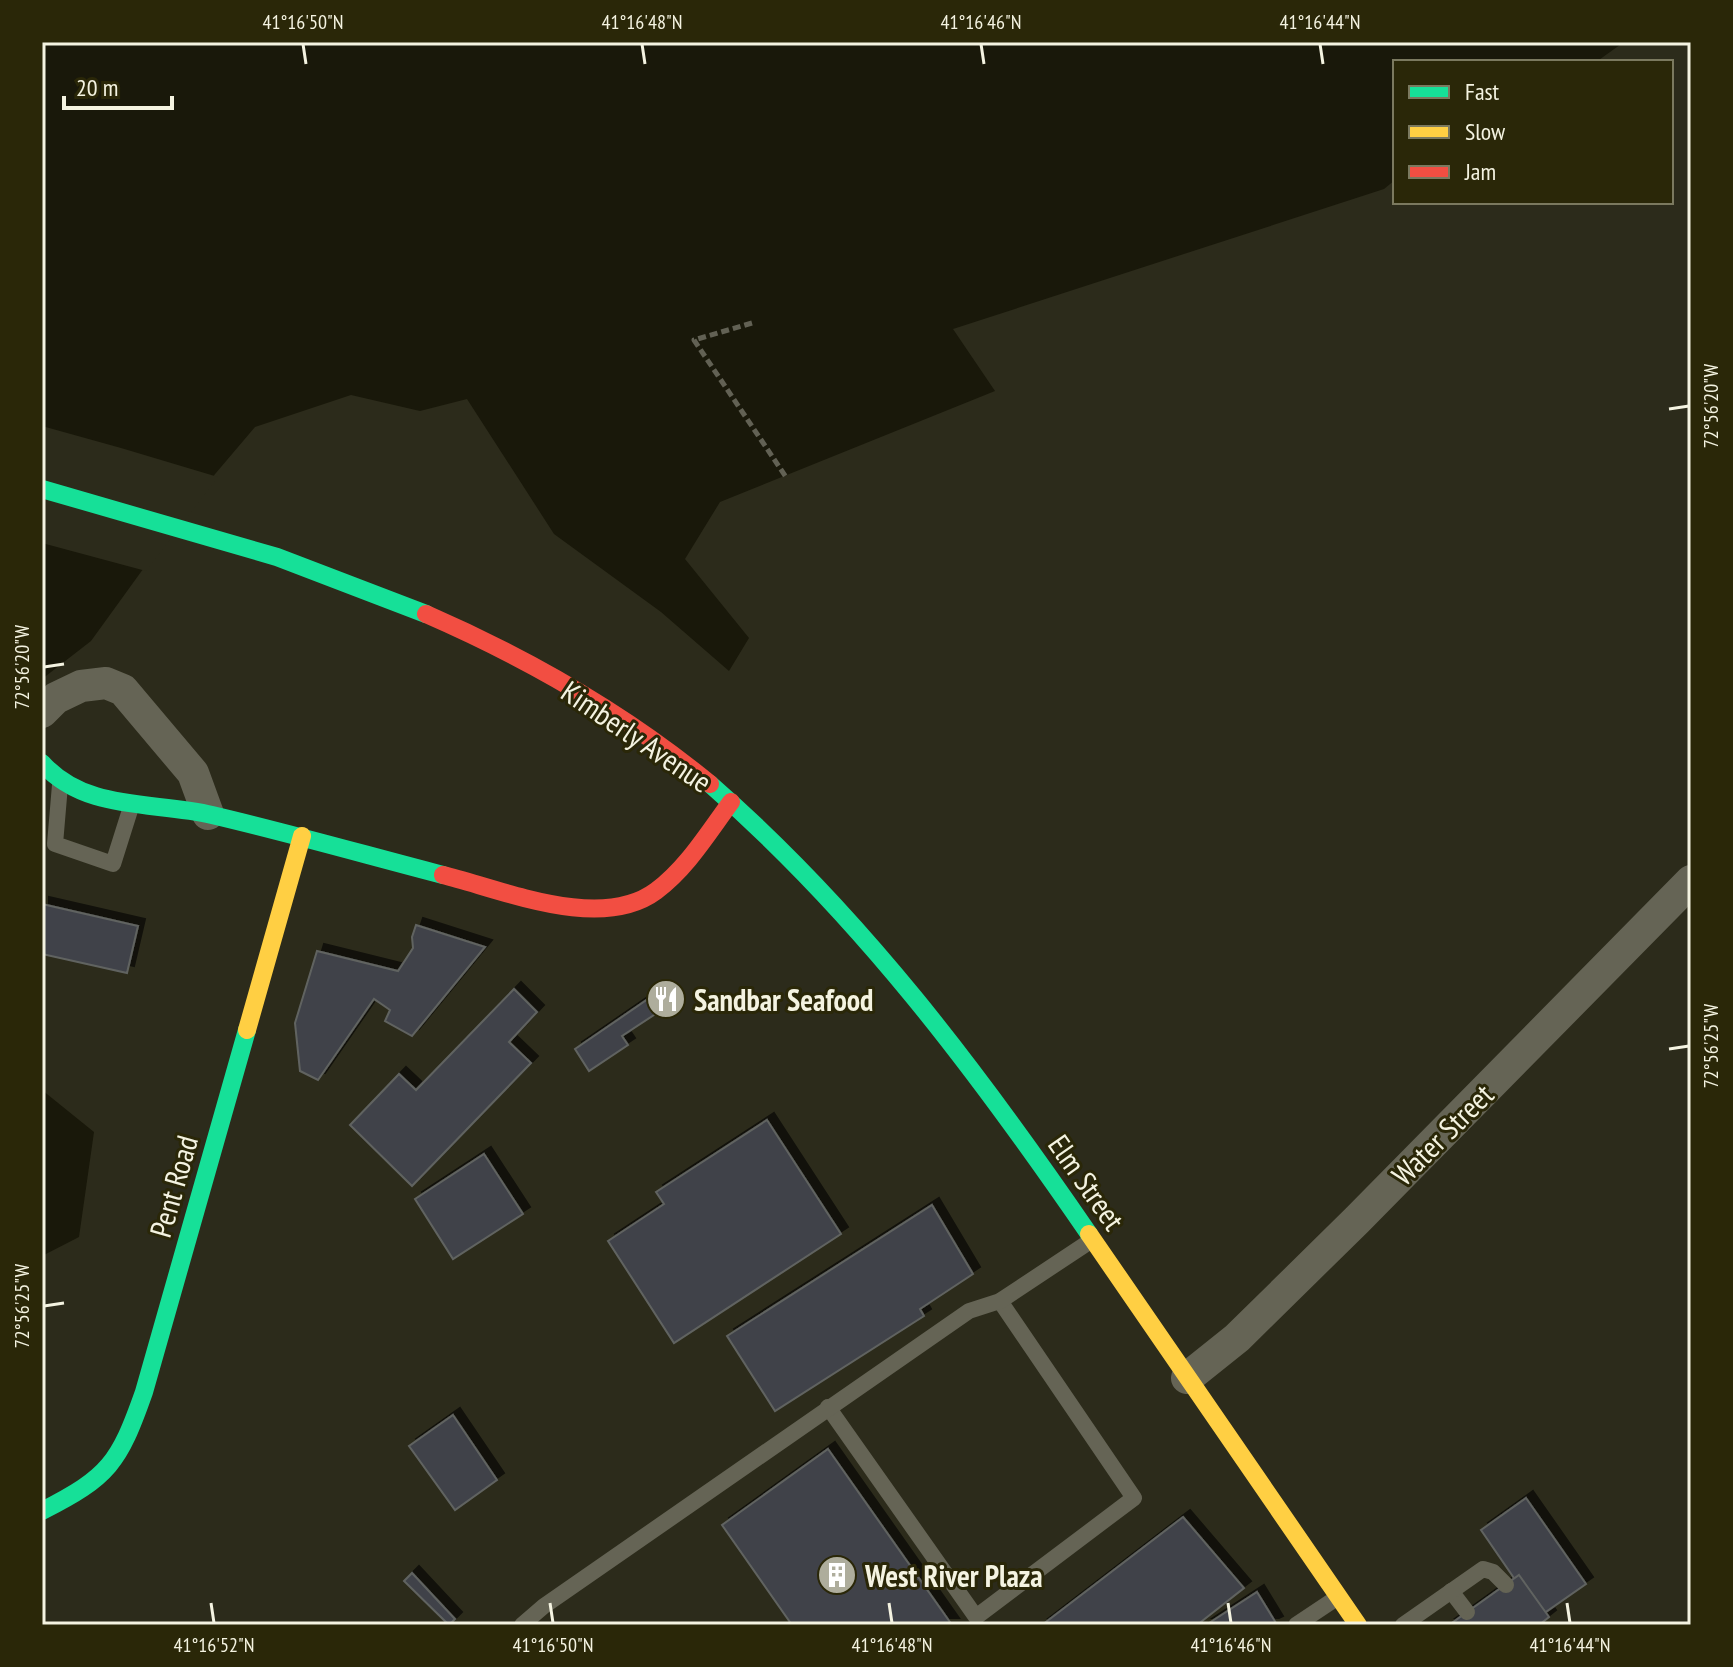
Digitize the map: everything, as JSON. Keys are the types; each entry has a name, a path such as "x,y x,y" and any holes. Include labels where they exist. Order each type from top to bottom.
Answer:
{"main road":[{"name":"Kimberly Avenue","path":"42,489 248,548 401,603 525,663 643,734 731,802 658,890 636,904 602,910 560,905 208,814 131,806 60,783"},
{"path":"42,763 60,783"},
{"name":"Elm Street","path":"731,802 807,872 882,952 963,1053 1358,1625"},
{"name":"Pent Road","path":"42,1511 97,1483 123,1454 148,1377 302,836"}],"street":[{"path":"42,712 56,698 81,686 106,683 123,690 193,773 208,814"},
{"name":"Water Street","path":"1187,1378 1237,1338 1691,881"}],"lane":[{"path":"60,783 55,844 113,864 131,806"},
{"path":"522,1625 544,1606 969,1311 1000,1301 1093,1239"},
{"path":"828,1407 976,1617 1134,1498 1000,1301"},
{"path":"1403,1625 1426,1619 1451,1591 1483,1569 1493,1572 1506,1585"},
{"path":"1451,1591 1467,1612"},
{"path":"1296,1625 1338,1597"}],"path":[{"path":"752,323 694,340 786,477"}],"shaded area":[{"path":"42,42 1624,42 1599,60 1393,60 1393,182 1384,189 953,329 995,391 720,502 685,559 749,638 729,671 661,612 554,534 467,399 420,411 351,395 255,427 193,500 91,641 42,679"},
{"path":"42,1090 94,1132 79,1237 42,1256"}],"pier":[{"path":"42,426 218,477 146,571 42,543"}],"building":[{"path":"42,904 138,926 127,973 42,954"},
{"path":"416,925 485,947 412,1036 385,1021 390,1010 374,999 318,1080 300,1071 295,1023 317,951 398,971 413,948 412,937"},
{"path":"514,989 537,1012 509,1042 531,1063 412,1186 350,1125 399,1074 416,1090"},
{"path":"648,999 657,1013 622,1036 628,1045 589,1071 575,1049"},
{"path":"767,1120 841,1234 674,1343 608,1241 664,1204 656,1192"},
{"path":"484,1154 523,1214 453,1259 415,1199"},
{"path":"932,1205 973,1274 920,1309 924,1316 775,1411 727,1336"},
{"path":"453,1415 497,1480 455,1510 409,1446"},
{"name":"West River Plaza","path":"828,1449 952,1625 792,1625 722,1525"},
{"path":"1526,1498 1586,1584 1540,1616 1481,1530"},
{"name":"West River Plaza","path":"1183,1517 1244,1588 1197,1625 1042,1625"},
{"path":"412,1573 455,1619 449,1625 404,1581"},
{"path":"1519,1575 1549,1617 1539,1625 1449,1625"},
{"path":"1257,1592 1276,1623 1206,1625"}],"traffic: fast":[{"path":"42,489 277,557 426,614"},
{"path":"42,763 60,779 100,797 212,815 443,875"},
{"path":"710,784 817,887 914,997 1004,1113 1089,1234"},
{"path":"42,1511 97,1477 109,1465 127,1436 144,1392 247,1030"}],"traffic: slow":[{"path":"247,1030 302,836"},
{"path":"1089,1234 1358,1625"}],"traffic: jam":[{"path":"426,614 501,649 574,689 644,734 710,784"},
{"path":"443,875 551,904 608,908 634,903 656,891 678,872 731,802"}],"place":[{"name":"Sandbar Seafood","path":"666,999"},
{"name":"West River Plaza","path":"837,1575"}]}
